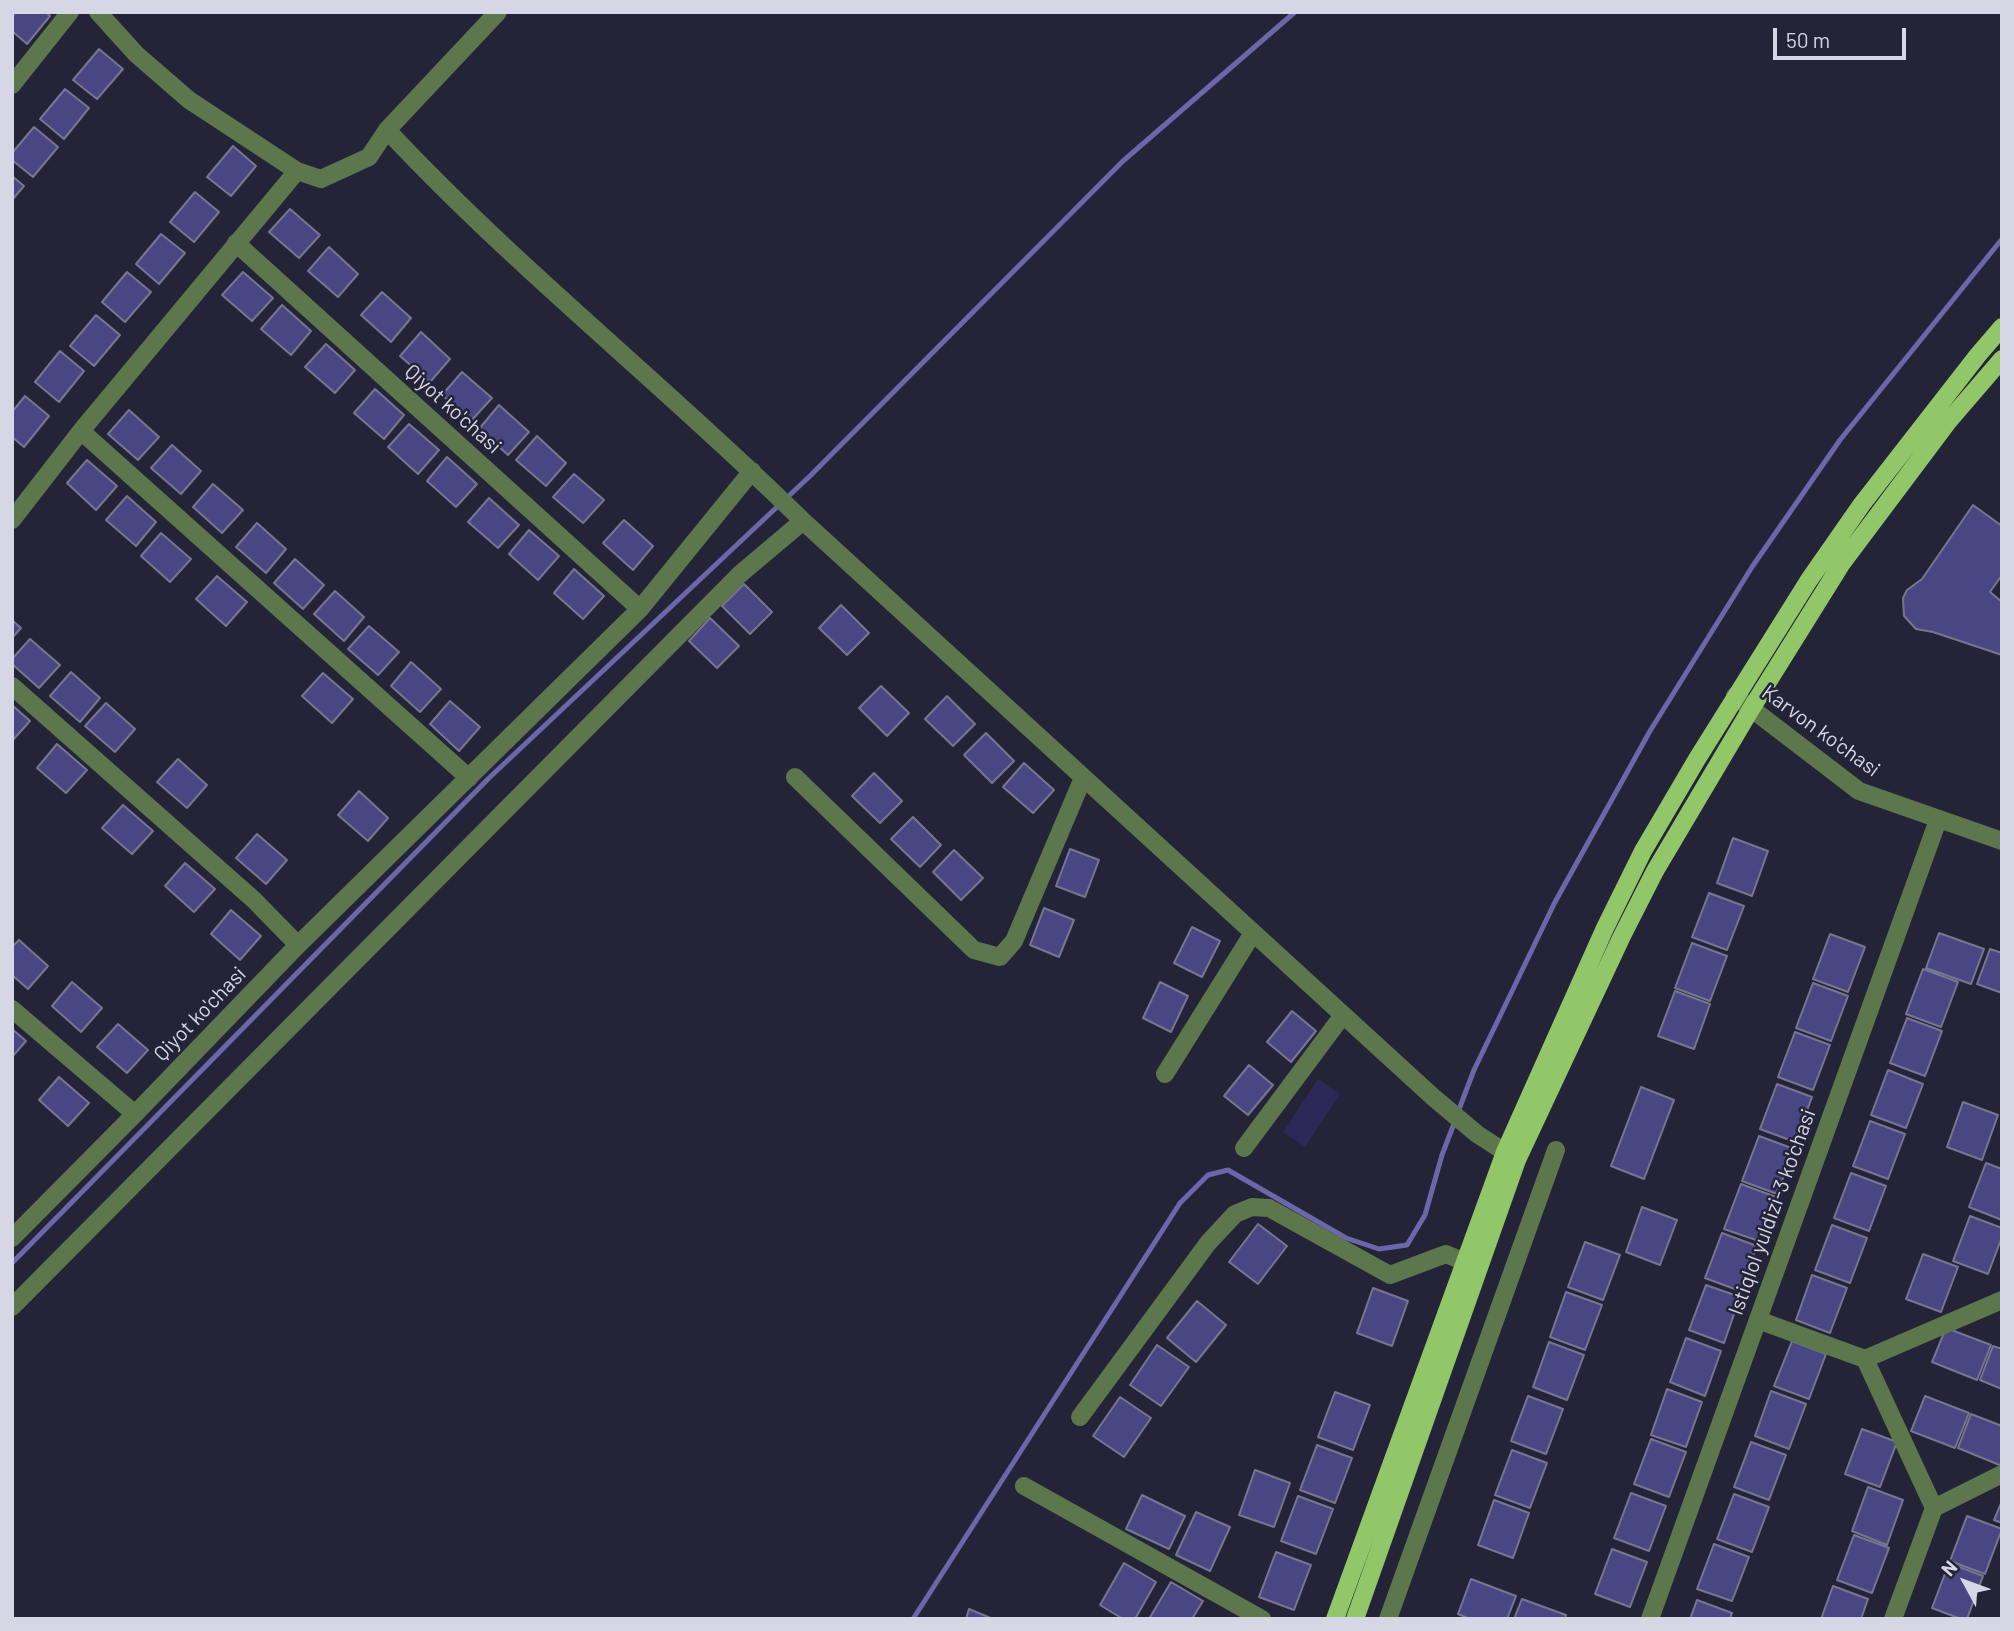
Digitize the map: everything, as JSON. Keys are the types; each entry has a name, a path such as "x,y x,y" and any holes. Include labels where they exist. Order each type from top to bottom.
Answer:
{"main road":[{"path":"1335,1619 1465,1262 1605,928 1637,862 1735,696 1809,580 1862,504 2002,327"},
{"path":"1356,1618 1511,1156 1649,882 1751,709 1842,563 1947,423 2002,359"}],"street":[{"path":"12,85 70,12"},
{"path":"98,12 136,54 189,100 297,172 321,178 369,157 387,130 498,12"},
{"path":"387,130 446,194 752,471 1083,778 1433,1097 1477,1135 1511,1156"},
{"path":"12,520 81,431 297,172"},
{"name":"Qiyot ko'chasi","path":"236,243 640,609"},
{"path":"81,431 469,778"},
{"name":"Qiyot ko'chasi","path":"12,1238 298,945 640,609 752,471"},
{"path":"12,1307 729,584 803,521"},
{"path":"12,686 254,900 298,945"},
{"name":"Karvon ko'chasi","path":"1735,696 1858,791 2002,841"},
{"path":"795,777 974,950 1000,957 1014,941 1083,778"},
{"name":"Istiqlol yuldizi-3 ko'chasi","path":"1650,1619 1938,820"},
{"path":"1165,1074 1253,933"},
{"path":"12,1009 135,1114"},
{"path":"1244,1148 1343,1015"},
{"path":"1388,1619 1556,1150"},
{"path":"1080,1417 1208,1243 1235,1214 1252,1207 1269,1208 1390,1275 1446,1254 1465,1262"},
{"path":"1758,1320 1865,1359 2002,1300"},
{"path":"1865,1359 1934,1508"},
{"path":"1893,1619 1934,1508 2002,1474"},
{"path":"1024,1486 1262,1619"}],"shaded area":[{"path":"1318,1079 1340,1094 1305,1147 1283,1132"}],"building":[{"path":"16,12 46,12 50,16 27,44 12,31 12,17"},
{"path":"99,49 123,69 97,99 73,80"},
{"path":"65,89 89,108 64,139 40,119"},
{"path":"34,127 58,147 33,177 12,160 12,153"},
{"path":"233,146 256,166 231,196 207,177"},
{"path":"12,176 24,186 12,200"},
{"path":"195,192 219,212 194,242 170,222"},
{"path":"290,209 320,235 299,258 269,232"},
{"path":"161,234 185,253 159,284 136,264"},
{"path":"329,247 358,274 338,297 308,271"},
{"path":"127,272 151,292 125,322 102,302"},
{"path":"243,272 273,298 252,321 222,295"},
{"path":"382,292 411,318 391,342 361,315"},
{"path":"282,305 311,331 291,355 261,329"},
{"path":"96,315 120,335 94,366 70,346"},
{"path":"421,332 450,359 430,382 400,356"},
{"path":"326,344 355,370 335,393 305,367"},
{"path":"60,351 84,371 59,402 35,382"},
{"path":"462,372 492,398 471,421 442,395"},
{"path":"375,389 404,415 384,439 354,413"},
{"path":"25,396 49,416 24,447 12,437 12,412"},
{"path":"499,405 529,432 508,455 479,429"},
{"path":"129,410 159,437 138,460 108,434"},
{"path":"409,424 439,450 418,474 388,447"},
{"path":"537,436 566,463 546,486 516,460"},
{"path":"172,445 201,471 181,494 151,468"},
{"path":"447,457 477,484 456,507 427,481"},
{"path":"87,460 117,486 96,510 67,483"},
{"path":"574,474 604,500 583,523 553,497"},
{"path":"213,484 243,510 222,533 193,507"},
{"path":"127,496 156,522 136,546 106,520"},
{"path":"489,498 519,525 498,548 468,522"},
{"path":"1973,505 2002,526 2002,575 1990,592 2002,602 2002,655 1916,629 1904,616 1903,598 1907,590 1922,579"},
{"path":"624,520 653,546 633,570 603,543"},
{"path":"257,523 286,549 266,573 236,547"},
{"path":"529,530 559,556 538,580 509,554"},
{"path":"161,533 191,559 170,582 141,556"},
{"path":"295,559 324,585 303,609 274,583"},
{"path":"574,569 604,596 583,619 554,593"},
{"path":"217,576 247,602 226,626 196,599"},
{"path":"744,584 772,612 750,634 722,606"},
{"path":"335,591 364,617 344,641 314,614"},
{"path":"841,605 869,633 847,655 819,628"},
{"path":"710,618 739,646 717,668 689,641"},
{"path":"12,620 21,628 12,638"},
{"path":"369,626 399,652 378,675 348,649"},
{"path":"30,639 60,665 39,688 12,664 12,659"},
{"path":"411,662 441,689 420,712 391,686"},
{"path":"71,672 100,698 80,722 50,696"},
{"path":"323,673 353,699 332,723 302,696"},
{"path":"881,686 909,713 887,736 859,708"},
{"path":"947,696 975,724 953,746 925,719"},
{"path":"450,701 480,727 459,751 430,724"},
{"path":"106,703 135,729 115,752 85,726"},
{"path":"12,705 30,721 12,741"},
{"path":"986,733 1014,761 992,783 964,755"},
{"path":"57,744 87,770 66,793 37,768"},
{"path":"178,759 207,785 187,808 157,782"},
{"path":"1024,763 1054,790 1033,813 1003,787"},
{"path":"874,773 902,801 880,823 852,796"},
{"path":"359,791 388,818 368,841 338,815"},
{"path":"123,805 153,831 132,854 102,828"},
{"path":"913,817 941,845 920,867 891,839"},
{"path":"257,834 287,860 266,884 236,858"},
{"path":"1733,838 1768,851 1752,896 1717,883"},
{"path":"1070,849 1099,860 1085,897 1056,886"},
{"path":"954,850 983,878 961,900 933,872"},
{"path":"185,863 215,889 194,912 165,886"},
{"path":"1709,893 1744,906 1727,950 1692,937"},
{"path":"1044,908 1074,920 1059,957 1030,945"},
{"path":"231,910 261,936 240,960 211,934"},
{"path":"1192,927 1220,941 1202,977 1174,963"},
{"path":"1939,933 1984,949 1971,984 1926,968"},
{"path":"1830,934 1865,947 1848,992 1813,979"},
{"path":"19,940 48,966 28,989 12,975 12,947"},
{"path":"1692,943 1727,956 1710,1001 1675,988"},
{"path":"1990,949 2002,953 2002,993 1977,984"},
{"path":"1923,969 1958,982 1941,1027 1906,1014"},
{"path":"72,982 102,1008 81,1032 52,1006"},
{"path":"1160,982 1188,996 1171,1032 1143,1018"},
{"path":"1813,983 1848,996 1831,1041 1796,1028"},
{"path":"1675,991 1710,1004 1694,1049 1658,1036"},
{"path":"1292,1011 1316,1031 1291,1062 1267,1042"},
{"path":"1907,1018 1942,1031 1925,1076 1890,1063"},
{"path":"118,1024 148,1050 127,1073 97,1047"},
{"path":"12,1029 26,1041 12,1057"},
{"path":"1795,1032 1830,1045 1813,1090 1778,1077"},
{"path":"1249,1065 1273,1085 1248,1115 1224,1096"},
{"path":"1888,1070 1923,1084 1906,1128 1871,1115"},
{"path":"59,1077 89,1103 68,1126 39,1100"},
{"path":"1777,1084 1812,1097 1795,1142 1760,1129"},
{"path":"1641,1087 1674,1100 1644,1179 1611,1166"},
{"path":"1963,1102 1998,1115 1982,1160 1947,1147"},
{"path":"1870,1121 1905,1134 1888,1179 1853,1166"},
{"path":"1759,1136 1794,1149 1777,1194 1742,1181"},
{"path":"1986,1163 2002,1169 2002,1220 1969,1207"},
{"path":"1851,1173 1886,1186 1869,1231 1834,1218"},
{"path":"1741,1184 1776,1197 1759,1241 1724,1229"},
{"path":"1642,1207 1677,1220 1660,1265 1626,1252"},
{"path":"1970,1216 2002,1228 2002,1237 1988,1274 1953,1261"},
{"path":"1258,1224 1287,1246 1258,1284 1229,1262"},
{"path":"1832,1225 1867,1238 1850,1283 1815,1270"},
{"path":"1722,1233 1757,1246 1740,1291 1705,1278"},
{"path":"1585,1242 1620,1255 1603,1300 1568,1287"},
{"path":"1923,1254 1958,1267 1941,1312 1906,1299"},
{"path":"1812,1275 1847,1288 1830,1333 1796,1320"},
{"path":"1706,1285 1740,1297 1724,1343 1689,1330"},
{"path":"1373,1288 1408,1301 1392,1346 1357,1333"},
{"path":"1566,1292 1602,1305 1585,1350 1550,1337"},
{"path":"1197,1301 1226,1325 1196,1362 1167,1338"},
{"path":"1946,1328 1991,1345 1977,1380 1932,1362"},
{"path":"1686,1338 1721,1351 1705,1396 1670,1382"},
{"path":"1792,1341 1826,1354 1809,1399 1774,1386"},
{"path":"1549,1342 1584,1355 1567,1400 1533,1387"},
{"path":"1157,1345 1189,1367 1161,1406 1130,1385"},
{"path":"1993,1346 2002,1349 2002,1389 1980,1380"},
{"path":"1667,1389 1702,1402 1686,1447 1651,1435"},
{"path":"1771,1391 1806,1404 1789,1449 1755,1436"},
{"path":"1335,1392 1370,1405 1353,1450 1318,1437"},
{"path":"1528,1396 1563,1409 1546,1454 1511,1441"},
{"path":"1925,1396 1969,1413 1955,1448 1911,1431"},
{"path":"1120,1397 1151,1418 1124,1457 1093,1436"},
{"path":"1971,1414 2002,1426 2002,1466 1958,1448"},
{"path":"1862,1429 1897,1442 1880,1487 1845,1474"},
{"path":"1651,1439 1686,1452 1669,1497 1634,1484"},
{"path":"1751,1442 1786,1455 1769,1500 1734,1487"},
{"path":"1317,1445 1352,1458 1335,1503 1300,1490"},
{"path":"1512,1450 1547,1463 1530,1508 1495,1495"},
{"path":"1255,1470 1290,1483 1274,1527 1239,1515"},
{"path":"1868,1487 1903,1500 1887,1545 1852,1531"},
{"path":"1631,1493 1666,1506 1649,1551 1614,1538"},
{"path":"1734,1494 1769,1507 1752,1552 1717,1539"},
{"path":"1142,1495 1185,1516 1169,1549 1126,1529"},
{"path":"1298,1496 1333,1509 1316,1554 1281,1541"},
{"path":"1494,1500 1529,1513 1513,1558 1478,1545"},
{"path":"2002,1501 2002,1523 1994,1520"},
{"path":"1196,1512 1230,1527 1210,1571 1176,1555"},
{"path":"1967,1516 2002,1529 1985,1574 1950,1561"},
{"path":"1854,1535 1889,1548 1872,1593 1837,1580"},
{"path":"1714,1544 1749,1557 1732,1601 1697,1589"},
{"path":"1612,1549 1647,1562 1630,1607 1595,1594"},
{"path":"1276,1552 1311,1565 1294,1610 1259,1597"},
{"path":"1124,1563 1156,1582 1135,1619 1123,1619 1100,1605"},
{"path":"1949,1563 1983,1576 1967,1619 1932,1608"},
{"path":"1471,1579 1516,1596 1507,1619 1470,1619 1458,1614"},
{"path":"1171,1582 1203,1601 1192,1619 1149,1619"},
{"path":"1833,1586 1868,1599 1861,1619 1821,1619"},
{"path":"1522,1599 1566,1615 1565,1619 1514,1619"},
{"path":"1697,1600 1732,1613 1730,1619 1690,1619"},
{"path":"969,1609 993,1619 966,1619"}],"waterway":[{"path":"12,1263 489,778 811,475 1123,161 1295,12"},
{"path":"1458,1112 1474,1070 1555,902 1650,731 1752,567 1840,440 2002,239"},
{"path":"913,1619 1180,1203 1208,1175 1228,1170 1346,1238 1379,1249 1407,1245 1425,1215 1455,1121"}]}
